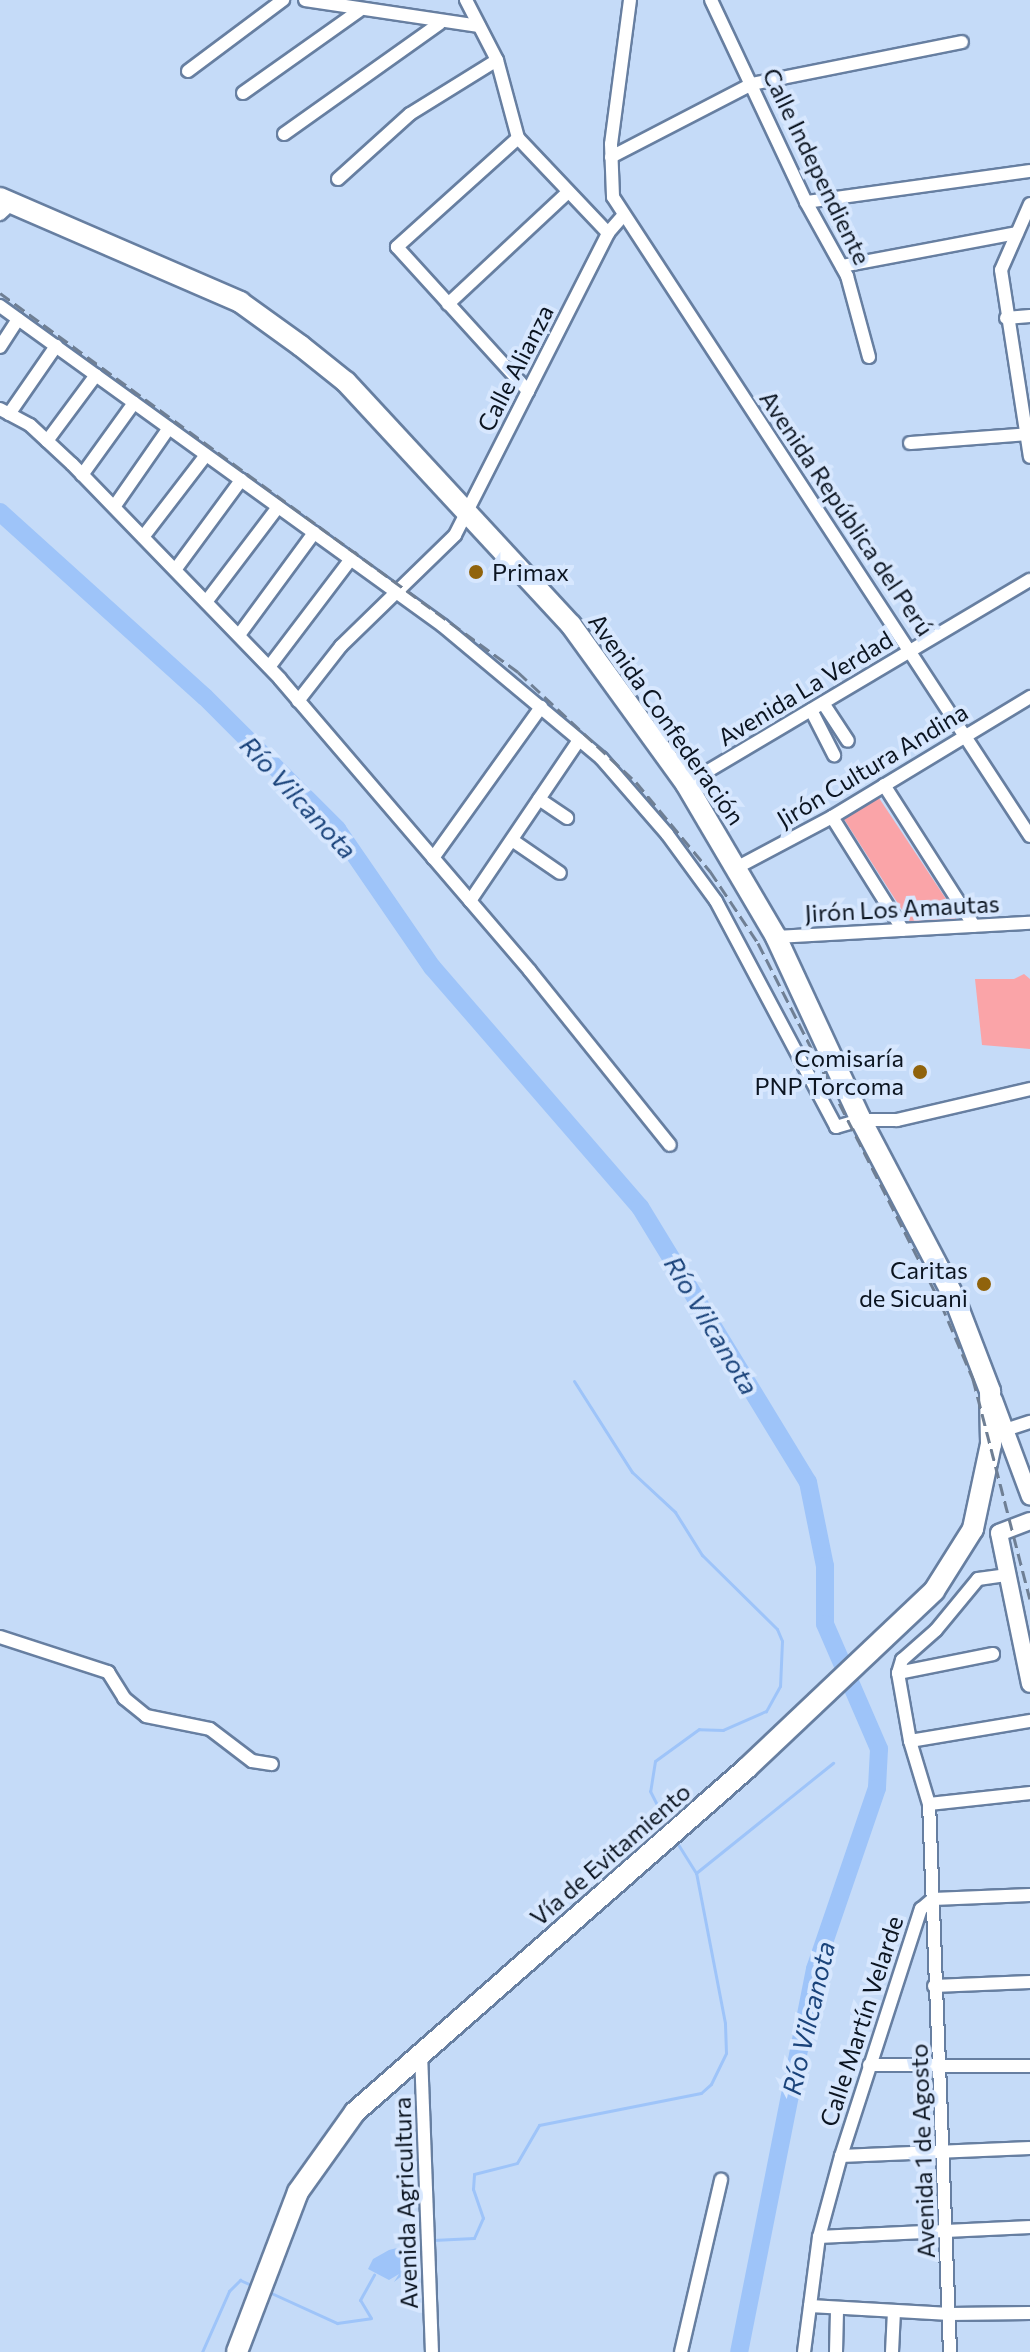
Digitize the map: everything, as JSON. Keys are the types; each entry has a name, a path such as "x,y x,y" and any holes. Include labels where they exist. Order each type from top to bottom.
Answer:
{"highway":[{"name":"Avenida Confederación","path":"4,205 240,302 346,382 601,660 686,784 776,937 861,1120 954,1297 990,1391"},
{"name":"Vía de Evitamiento","path":"237,2352 287,2217 311,2169 355,2112 808,1712 934,1591 973,1529 998,1433 990,1391"}],"street":[{"path":"188,71 283,0"},
{"path":"305,0 359,11 479,26"},
{"path":"466,0 497,60 518,138 566,194 608,233"},
{"path":"623,216 613,197 611,157 630,0"},
{"name":"Calle Independiente","path":"711,0 806,202 842,266 869,357"},
{"path":"243,93 359,11"},
{"path":"284,134 440,23"},
{"path":"611,157 752,84 962,42"},
{"path":"338,179 410,114 497,60"},
{"path":"518,138 397,247 528,391"},
{"path":"806,202 1030,171"},
{"path":"448,304 566,194"},
{"path":"1030,204 1001,270 1006,318 1029,434 1030,457"},
{"name":"Calle Alianza","path":"298,701 394,592 455,535 608,233 623,216"},
{"name":"Avenida República del Perú","path":"623,216 912,650 1030,836"},
{"path":"842,266 1017,233"},
{"path":"0,306 351,559 579,740 667,834 716,901 836,1127 861,1120 887,1122 1030,1089"},
{"path":"1006,318 1030,316"},
{"path":"0,347 18,319"},
{"path":"56,346 4,412 47,441 269,667 470,901 670,1145"},
{"path":"47,441 96,375"},
{"path":"82,475 134,403"},
{"path":"114,507 169,428"},
{"path":"910,443 1029,434"},
{"path":"143,537 206,455"},
{"path":"175,570 241,480"},
{"path":"206,602 278,507"},
{"path":"239,635 314,533"},
{"path":"269,667 351,559"},
{"name":"Avenida La Verdad","path":"686,784 1030,580"},
{"name":"Jirón Cultura Andina","path":"736,868 832,817 1030,697"},
{"path":"823,703 848,741"},
{"path":"433,858 541,707"},
{"path":"811,710 834,755"},
{"path":"470,901 579,740"},
{"path":"884,785 974,926"},
{"path":"539,799 567,818"},
{"path":"832,817 903,930"},
{"path":"512,840 560,873"},
{"name":"Jirón Los Amautas","path":"776,937 1030,923"},
{"path":"1030,1422 998,1433 1030,1497"},
{"path":"973,1529 999,1533 1030,1521"},
{"path":"999,1533 1030,1684"},
{"path":"993,1654 898,1673 902,1660 936,1630 978,1579 1008,1575"},
{"path":"0,1637 108,1672 124,1698 146,1716 210,1729 252,1761 272,1764"},
{"name":"Calle Martín Velarde","path":"804,2352 819,2237 841,2156 921,1909 933,1899 929,1804 910,1741 898,1673"},
{"path":"910,1741 1030,1721"},
{"path":"929,1804 1030,1793"},
{"path":"933,1899 1030,1895"},
{"name":"Avenida 1 de Agosto","path":"933,1899 934,1986 942,2065 950,2352"},
{"path":"934,1986 1030,1982"},
{"name":"Avenida Agricultura","path":"421,2053 432,2352"},
{"path":"869,2065 1030,2066"},
{"path":"841,2156 1030,2148"},
{"path":"681,2352 721,2180"},
{"path":"819,2237 1030,2227"},
{"path":"810,2306 837,2310 950,2314 1030,2313"},
{"path":"836,2352 837,2310"},
{"path":"892,2352 894,2311"}],"shaded area":[{"path":"877,795 956,914 956,919 909,921 842,816"},
{"path":"1024,974 1030,979 1030,1049 982,1045 975,979 1014,979"}],"water":[{"path":"417,2243 420,2280 410,2282 407,2272 394,2282 399,2274 389,2280 368,2269 373,2259 389,2250"}],"waterway":[{"name":"Río Vilcanota","path":"0,512 205,697 337,829 432,967 640,1207 808,1482 825,1566 825,1624 879,1749 877,1788 815,1969 739,2352"},
{"path":"574,1381 632,1472 675,1512 702,1555 777,1629 782,1641 780,1686 766,1711 723,1730 699,1729 655,1761 650,1791 667,1825"},
{"path":"696,1873 833,1763"},
{"path":"433,2240 474,2238 483,2218 473,2189 474,2174 517,2163 539,2125 701,2093 711,2084 726,2053 725,2023 696,1873 677,1842"},
{"path":"269,2292 337,2323 371,2318 360,2300 374,2275"},
{"path":"202,2352 229,2291 240,2280 251,2285"}],"railway":[{"path":"0,293 518,672 636,782 710,871 758,943 941,1304 973,1379 1030,1599"}],"place":[{"name":"Primax","path":"476,572"},
{"name":"Comisaría PNP Torcoma","path":"920,1072"},
{"name":"Caritas de Sicuani","path":"984,1284"}]}
